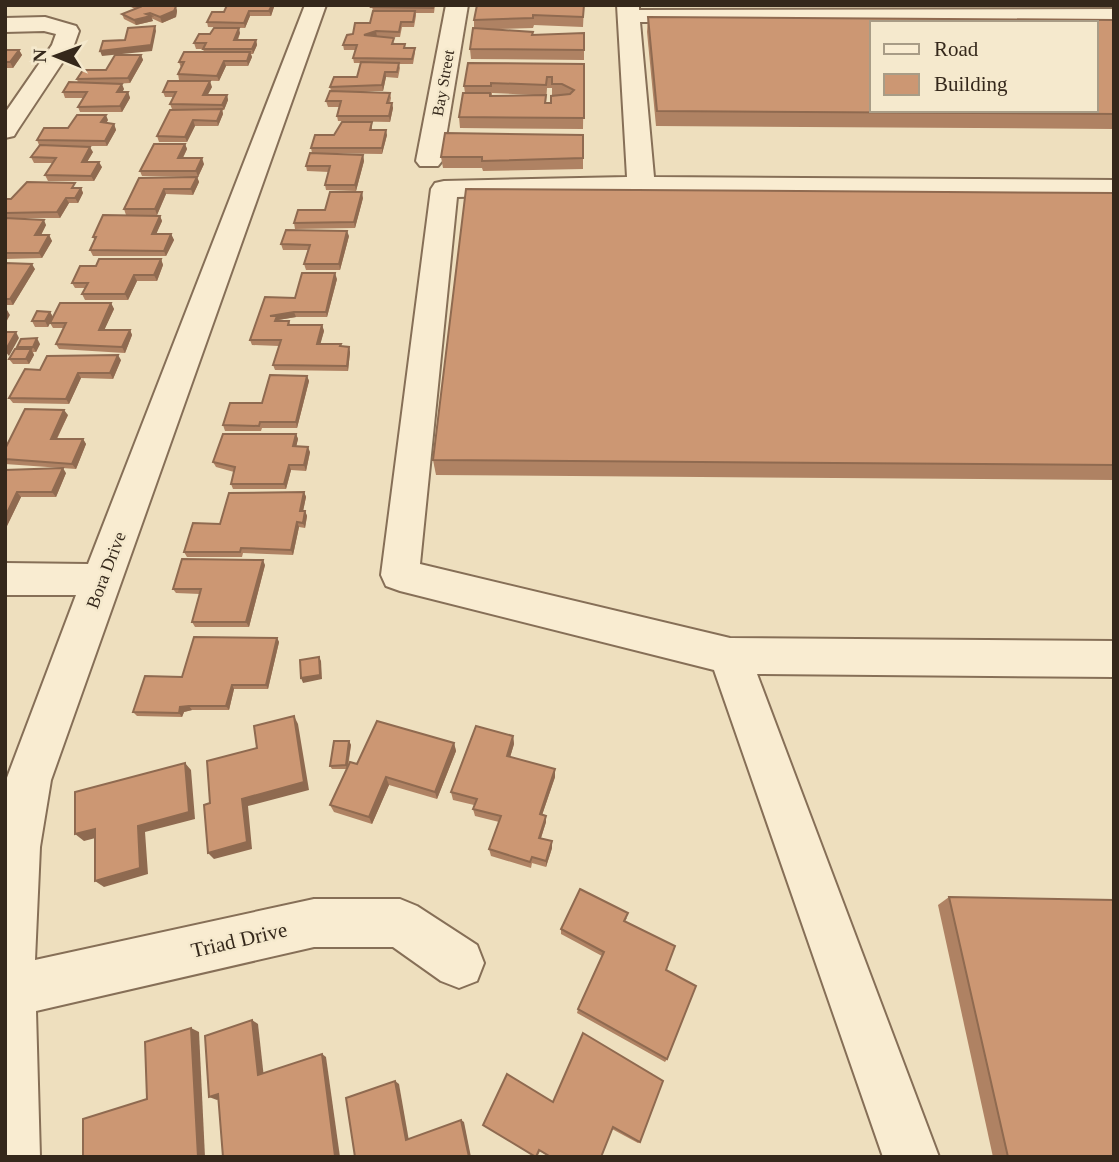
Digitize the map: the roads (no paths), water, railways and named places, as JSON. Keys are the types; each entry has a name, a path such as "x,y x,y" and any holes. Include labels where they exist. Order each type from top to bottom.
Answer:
{"street":[{"name":"Bora Drive","path":"12,1157 11,991 16,860 23,800 41,742 316,5"},
{"name":"Bay Street","path":"429,161 457,5"},
{"path":"641,185 628,10 1114,15"},
{"path":"5,25 45,24 68,31 63,45 5,131"},
{"path":"1114,188 641,185 444,189 400,575 730,656 1114,659"},
{"path":"5,579 103,580"},
{"path":"730,656 911,1157"},
{"name":"Triad Drive","path":"11,991 314,923 400,923 459,963"}]}
